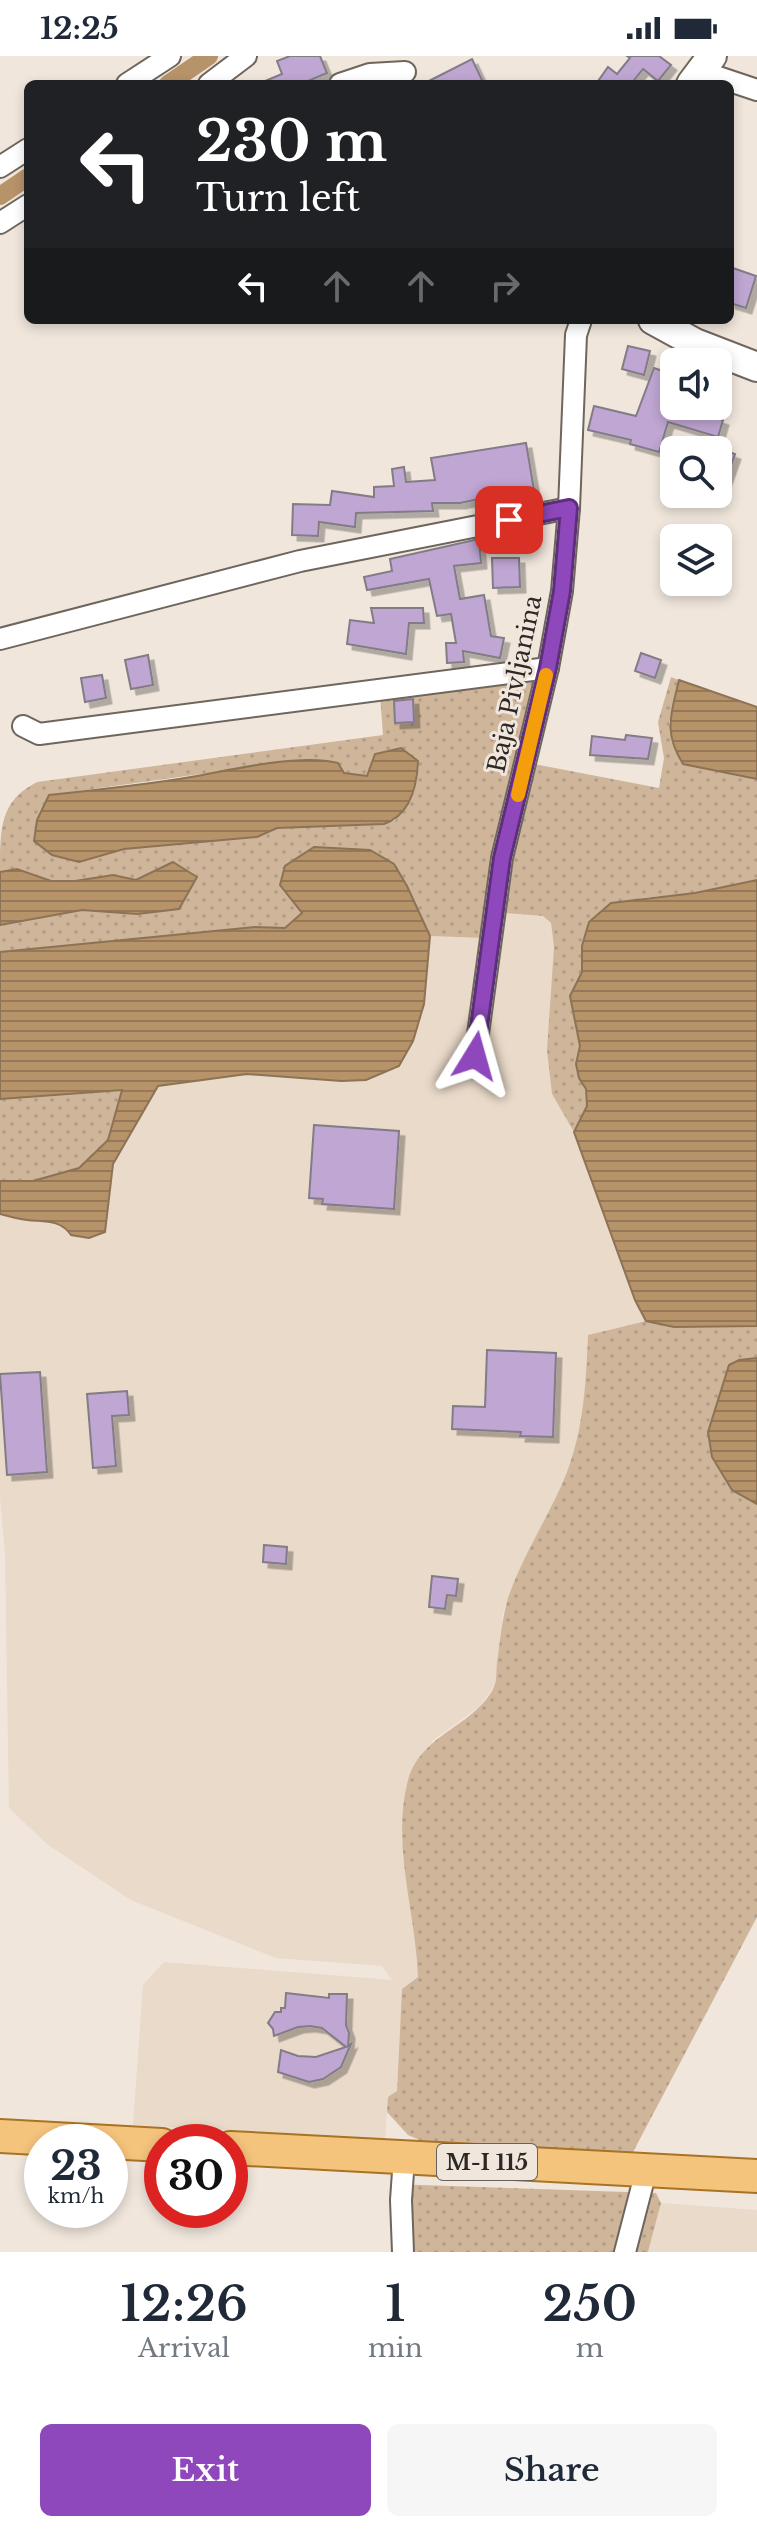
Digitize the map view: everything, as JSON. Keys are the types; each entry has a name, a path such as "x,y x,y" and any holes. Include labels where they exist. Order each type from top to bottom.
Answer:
{"main road":[{"path":"0,2136 144,2144"},
{"name":"M-I 115","path":"248,2149 752,2177"}],"street":[{"path":"133,80 170,56"},
{"path":"232,77 246,56"},
{"path":"701,70 729,80"},
{"path":"352,80 370,74 405,72"},
{"path":"734,82 757,90"},
{"path":"0,167 24,152"},
{"path":"0,223 24,208"},
{"name":"Baja Pivljanina","path":"475,1056 502,858 548,668 562,591 569,508 576,335 580,324"},
{"path":"660,324 695,343 757,367"},
{"path":"0,639 300,561 569,508"},
{"path":"23,726 39,734 50,733 548,668"},
{"path":"403,2252 401,2200 404,2158"},
{"path":"625,2252 646,2171"}],"shaded area":[{"path":"537,675 483,938 430,936 407,886 280,885 302,913 285,928 255,927 0,952 0,925 82,910 137,914 173,862 136,880 113,875 51,881 17,869 0,872 5,817 9,807 25,789 37,782 383,735 380,695","holes":["296,761 367,776 396,820 384,824 276,828 257,837 124,849 79,862 49,795"]},
{"path":"671,677 679,680 669,723 683,764 757,779 757,880 695,893 642,898 582,946 582,972 570,996 580,1047 576,1064 579,1078 586,1089 587,1106 574,1132 552,1094 547,1050 554,947 551,923 543,916 504,913 514,853 534,764 659,788 664,758 658,722"},
{"path":"679,680 757,707 757,779 683,764 673,742 670,723"},
{"path":"401,748 418,761 416,781 406,807 384,824 277,828 257,837 124,849 79,862 52,855 34,841 37,820 49,795 304,760 338,763 344,773 367,776 375,754"},
{"path":"314,847 370,850 394,864 430,936 424,1004 413,1041 399,1066 366,1080 247,1074 158,1086 113,1164 105,1232 89,1238 71,1235 57,1224 0,1214 0,1181 33,1181 79,1168 108,1140 122,1090 0,1099 0,952 255,927 285,928 302,913 280,885 285,866"},
{"path":"173,862 197,877 179,909 137,914 82,910 0,925 0,872 17,869 51,881 113,875 136,880"},
{"path":"757,880 757,1326 674,1327 646,1321 635,1300 574,1132 587,1106 586,1089 579,1078 576,1064 580,1046 570,996 582,972 582,946 589,922 611,903 695,893"},
{"path":"504,913 543,916 551,923 554,947 552,1094 574,1132 635,1300 646,1321 588,1335 580,1434 567,1472 513,1585 503,1613 495,1685 479,1707 432,1741 418,1977 402,1989 397,2091 388,2098 385,2139 248,2131 248,2124 133,2125 143,1985 164,1962 392,1980 382,1966 276,1958 131,1900 47,1844 9,1808 5,1553 0,1497 0,1214 24,1220 52,1221 66,1228 71,1235 89,1238 105,1232 113,1164 158,1087 247,1074 366,1080 424,1004 430,936 482,938"},
{"path":"122,1089 108,1140 79,1169 33,1181 0,1181 0,1099"},
{"path":"646,1321 674,1327 757,1326 757,1358 739,1360 732,1490 757,1504 757,1917 632,2154 422,2141 408,2135 387,2112 388,2097 397,2091 402,1989 418,1977 403,1856 403,1808 407,1784 413,1767 423,1753 474,1712 494,1687 508,1598 573,1455 583,1404 588,1335"},
{"path":"757,1358 757,1504 732,1490 712,1457 708,1432 729,1365 739,1360"},
{"path":"391,2184 656,2193 661,2203 648,2252 391,2252"},
{"path":"661,2203 757,2210 757,2252 648,2252"}],"building":[{"path":"290,56 320,56 327,73 310,80 268,80 282,74 277,61"},
{"path":"627,56 659,56 671,65 659,80 643,69 634,80 599,80 608,67 617,74 630,58"},
{"path":"472,59 482,80 431,80"},
{"path":"734,268 756,276 746,308 734,304"},
{"path":"628,346 650,351 644,375 622,369"},
{"path":"654,368 660,370 660,420 723,420 718,436 668,422 664,436 660,436 659,452 630,444 631,440 588,430 594,406 636,416"},
{"path":"526,443 534,490 484,496 460,503 432,503 433,511 356,513 355,527 319,522 318,536 292,535 293,504 330,505 332,491 374,497 374,487 394,486 392,469 404,467 406,482 435,480 431,458"},
{"path":"479,539 481,563 454,566 460,599 484,595 491,636 504,638 500,658 463,651 464,662 447,663 446,643 456,643 451,614 437,616 429,579 367,590 364,577 392,571 390,559"},
{"path":"492,558 519,558 520,587 493,588"},
{"path":"371,608 423,608 424,623 409,623 406,654 347,644 350,620 374,623"},
{"path":"641,653 661,660 655,678 635,671"},
{"path":"148,655 153,685 131,689 125,660"},
{"path":"102,675 106,698 85,702 81,678"},
{"path":"413,699 414,722 395,723 394,701"},
{"path":"626,735 652,738 648,759 590,755 592,736 625,740"},
{"path":"314,1125 399,1131 394,1209 322,1204 323,1199 309,1198"},
{"path":"487,1350 556,1353 553,1437 520,1436 521,1432 452,1429 453,1406 485,1407"},
{"path":"40,1372 47,1472 7,1475 0,1374"},
{"path":"127,1391 129,1415 112,1416 116,1466 93,1468 87,1394"},
{"path":"264,1545 287,1547 286,1564 263,1562"},
{"path":"432,1576 458,1579 456,1596 447,1595 445,1609 429,1607"},
{"path":"286,1993 329,1998 329,1994 347,1994 348,2046 351,2044 341,2067 323,2079 309,2082 278,2072 281,2050 298,2056 316,2057 346,2047 322,2028 310,2026 274,2036 268,2023 275,2012 285,2008"}],"waterway":[{"path":"174,80 209,56"},
{"path":"0,196 24,180"}],"slow traffic":[{"path":"518,795 546,675"}],"route":[{"path":"475,1056 502,858 548,668 562,591 569,508 509,520"}]}
